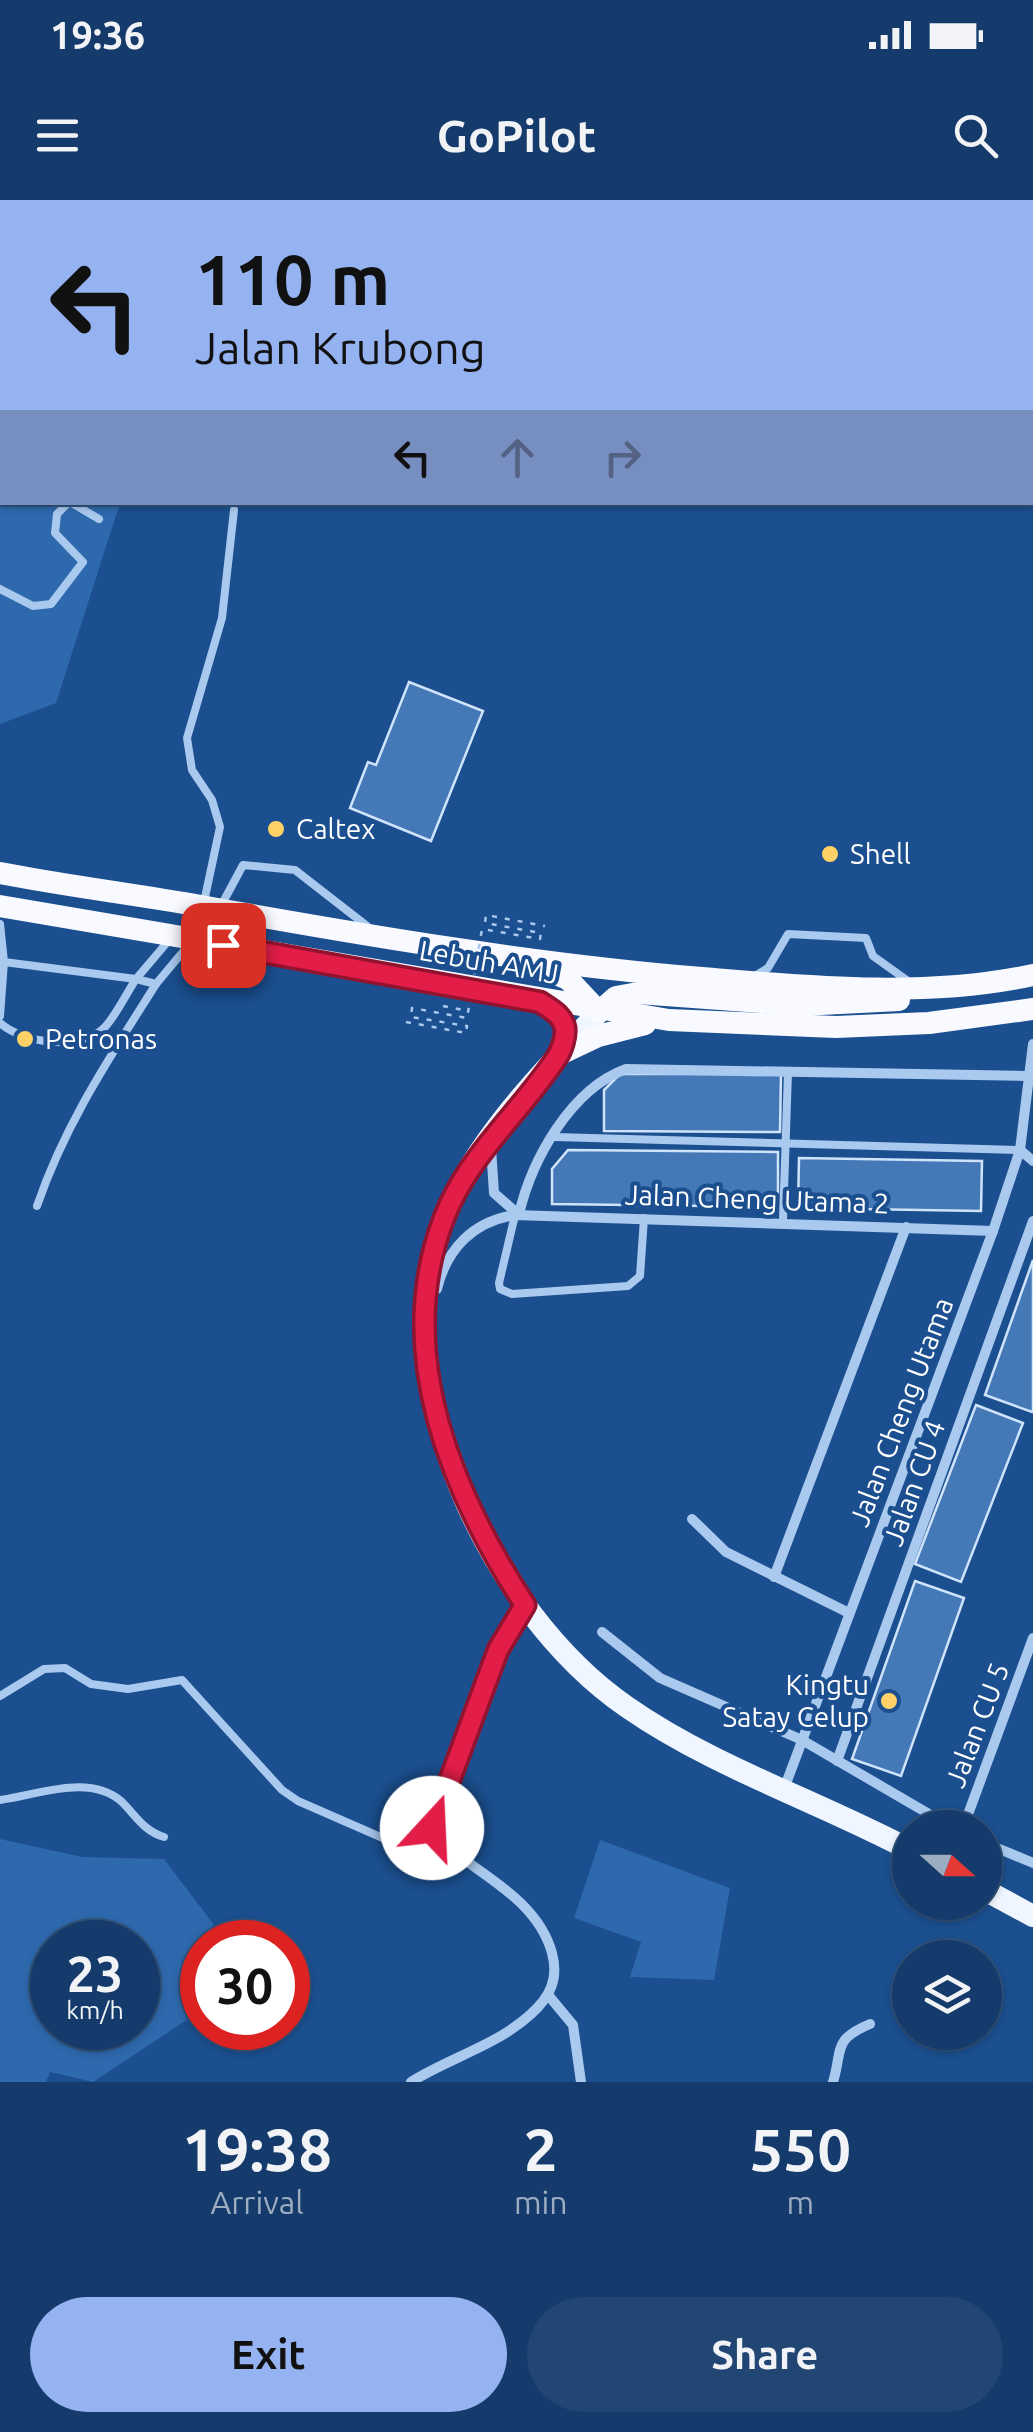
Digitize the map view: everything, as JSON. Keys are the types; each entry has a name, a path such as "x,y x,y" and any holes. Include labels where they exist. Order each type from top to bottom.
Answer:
{"highway":[{"name":"Lebuh AMJ","path":"0,873 528,961 747,982 923,988 995,983 1033,975"},
{"name":"Lebuh AMJ","path":"0,906 599,1012 708,1023 930,1023 1033,1009"},
{"path":"528,961 568,979 599,1012 616,997 638,993 724,1002 860,1003 995,983"},
{"path":"540,1002 559,1015 566,1030 560,1054"},
{"path":"560,1054 637,1024 708,1023"}],"main road":[{"path":"599,1012 493,1137 454,1194 436,1240 426,1290 424,1355 452,1468 477,1522 525,1605 569,1657 625,1706 892,1841"},
{"path":"1002,1899 1033,1916"}],"street":[{"name":"Jalan Cheng Utama","path":"784,1789 993,1231 1020,1150 1033,1044"},
{"path":"517,1215 532,1170 554,1137 591,1088 626,1069 1027,1076"},
{"path":"493,1137 489,1166 494,1193 517,1215"},
{"path":"1020,1150 1033,1161"},
{"path":"424,1355 433,1331 438,1285 451,1253 485,1222 517,1215"},
{"name":"Jalan Cheng Utama 2","path":"517,1215 783,1220 993,1231"},
{"name":"Jalan CU 4","path":"838,1761 1033,1221"},
{"path":"774,1578 906,1227"},
{"path":"692,1519 715,1544 774,1578 849,1613"},
{"path":"412,2082 491,2044 549,1996 555,1963 548,1938 534,1916 515,1894 446,1848 432,1828 498,1650 525,1605"},
{"path":"602,1632 660,1678 802,1740 921,1810"},
{"name":"Jalan CU 5","path":"969,1810 1033,1638"},
{"path":"1019,1678 1033,1683"},
{"path":"1002,1850 1033,1864"},
{"path":"549,1996 573,2025 581,2082"},
{"path":"833,2082 839,2045 848,2033 870,2024"}],"lane":[{"path":"0,589 33,606 51,604 83,562 55,534 57,514 67,505"},
{"path":"75,505 99,518"},
{"path":"211,909 220,827 212,800 192,770 187,738 222,618 234,510"},
{"path":"211,909 244,864 295,870 384,939"},
{"path":"0,924 4,962 0,1020 14,1035 36,1040 92,1036 104,1027 136,979 183,938"},
{"path":"747,982 768,968 788,934 866,938 873,956 886,968 923,988"},
{"path":"37,1206 76,1111 183,938"},
{"path":"4,962 156,984"},
{"path":"783,1220 788,1072"},
{"path":"554,1137 1020,1150"},
{"path":"517,1215 499,1282 500,1289 512,1294 628,1286 640,1276 644,1218"},
{"path":"0,1696 44,1669 65,1668 91,1684 128,1689 182,1680 282,1790 298,1801 408,1849 417,1848 432,1828"},
{"path":"0,1800 96,1788 112,1795 144,1827 164,1837"}],"path":[{"path":"406,1022 466,1033 467,1026 411,1016 412,1008 466,1018 482,929 540,939 541,933 485,923 486,915 545,926"},
{"path":"443,1006 468,1010"}],"shaded area":[{"path":"0,505 119,505 56,703 0,724"},
{"path":"0,1839 82,1857 164,1859 210,1920 180,1920 180,2025 160,2038 160,1920 30,1920 30,2050 141,2050 93,2082 50,2072 46,2082 0,2082"},
{"path":"600,1840 730,1888 714,1980 630,1977 641,1942 574,1918"}],"building":[{"path":"409,682 483,711 431,841 350,808 368,762 376,765"},
{"path":"620,1074 781,1074 780,1132 604,1131 604,1090"},
{"path":"568,1150 778,1152 778,1207 552,1204 552,1169"},
{"path":"799,1158 982,1161 981,1211 798,1208"},
{"path":"1033,1260 1033,1410 1032,1412 985,1395"},
{"path":"976,1405 1023,1423 961,1582 915,1564"},
{"path":"915,1581 964,1598 901,1776 852,1759"}],"place":[{"name":"Caltex","path":"276,829"},
{"name":"Shell","path":"830,854"},
{"name":"Petronas","path":"25,1039"},
{"name":"Kingtu Satay Celup","path":"889,1701"}],"route":[{"path":"223,945 540,1002 559,1015 566,1030 560,1054 493,1137 454,1194 430,1265 423,1338 436,1412 452,1468 477,1522 525,1605 498,1650 432,1828"}]}
